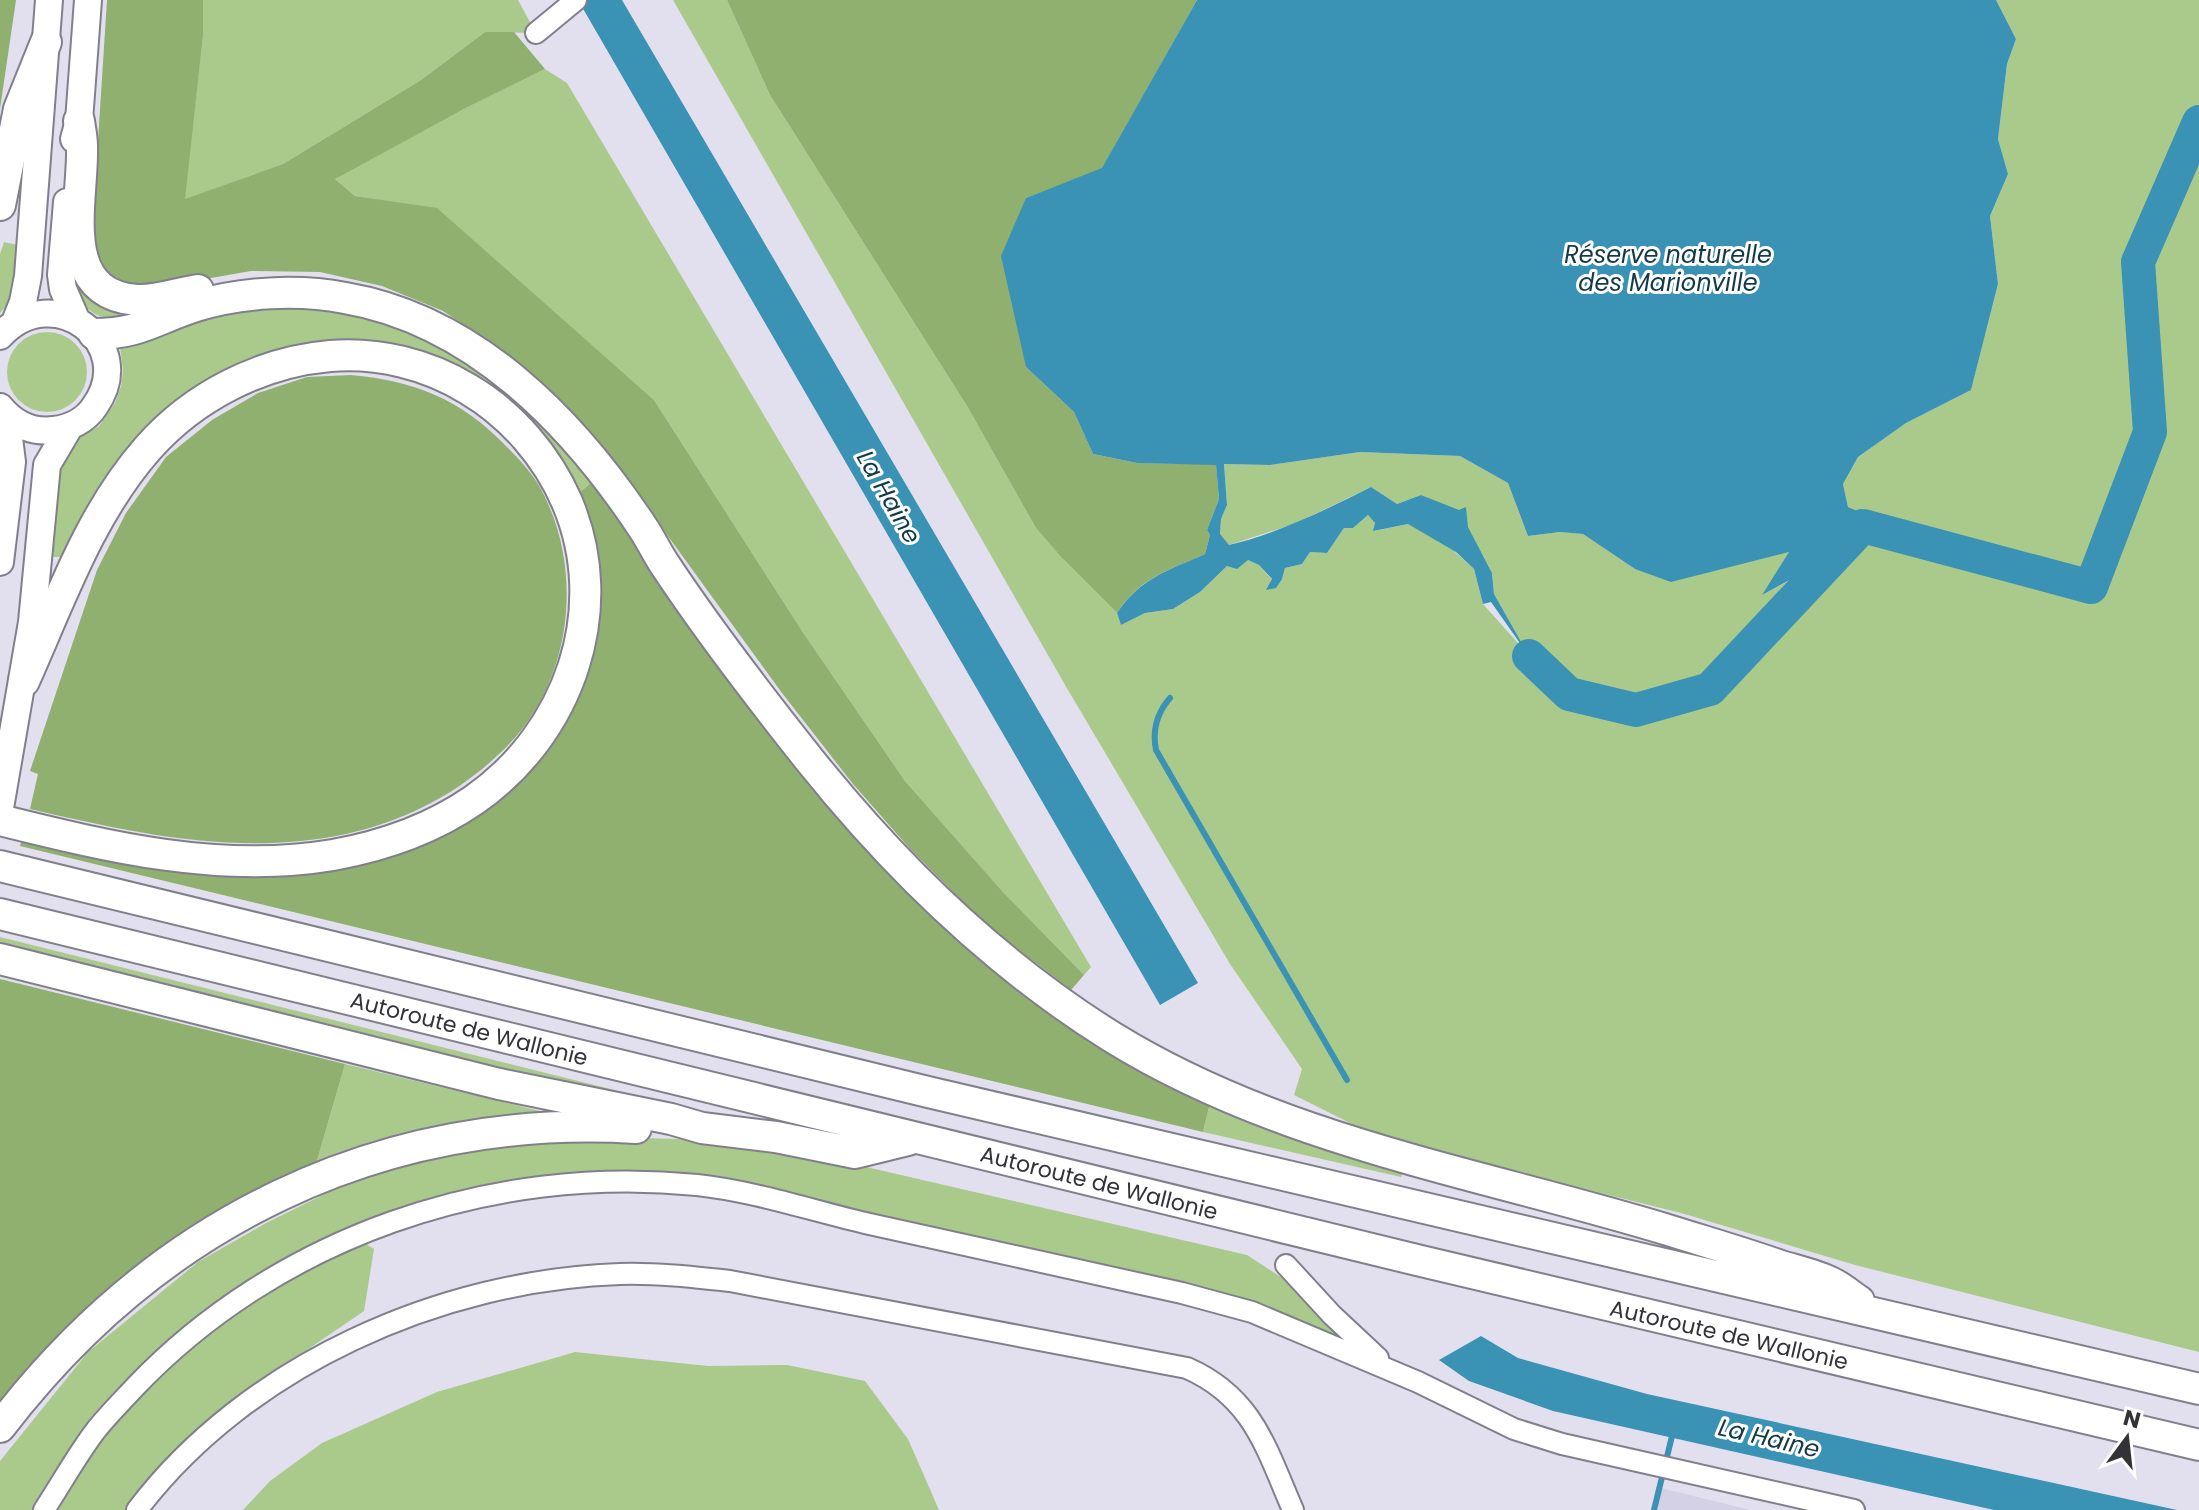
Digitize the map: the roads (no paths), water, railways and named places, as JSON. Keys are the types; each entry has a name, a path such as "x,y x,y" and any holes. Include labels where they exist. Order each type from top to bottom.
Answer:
{"highway":[{"path":"0,205 19,109 46,42"},
{"path":"79,121 82,146 79,246 82,261 96,283 115,295 136,300 197,290 337,296 408,314 473,348 528,392 600,471 643,528 711,630 858,819 955,918 1037,987 1118,1040 1173,1070 1304,1127 1737,1251 1833,1283 1877,1314"},
{"path":"85,327 132,332 201,304 264,295"},
{"path":"0,820 123,849 174,857 245,862 333,855 418,831 490,788 529,749 559,705 574,668 584,627 586,589 583,553 572,515 554,476 527,438 481,396 420,367 381,358 334,356 289,362 251,374 212,395 163,432 130,469 87,539 24,681"},
{"path":"0,866 928,1092 2199,1389"},
{"name":"Autoroute de Wallonie","path":"0,914 1568,1297 2199,1445"},
{"path":"0,959 499,1084 702,1128 776,1137 855,1153 914,1138"},
{"path":"0,1427 79,1338 141,1282 227,1222 305,1182 341,1168 418,1147 509,1131 609,1127 659,1130 702,1128"}],"main road":[{"path":"8,329 23,302 28,276 49,0"},
{"path":"3,410 22,425 36,430 57,430 89,414 104,390 106,360 63,289 61,275 72,146 79,121 88,0"},
{"path":"8,329 35,314 48,312 85,327"},
{"path":"0,562 12,462 3,410"},
{"path":"0,808 24,681 47,465 70,426"}],"street":[{"path":"536,33 576,0"},
{"path":"44,1510 96,1430 158,1363 195,1331 263,1283 354,1235 496,1193 541,1186 664,1183 735,1193 1182,1293 1252,1312 1397,1373 1514,1429 1562,1444 1854,1510"},
{"path":"1286,1265 1370,1352 1397,1373"},
{"path":"137,1510 197,1445 244,1405 314,1359 366,1331 427,1310 523,1285 580,1276 622,1274 730,1281 1187,1368 1208,1377 1227,1391 1244,1410 1262,1438 1293,1510"}],"water":[{"name":"La Haine","path":"578,0 622,0 1198,983 1160,1005"},
{"name":"Réserve naturelle des Marionville","path":"1197,0 1996,0 2016,39 2007,64 1998,139 2008,174 1990,216 1998,284 1971,390 1906,423 1858,457 1843,484 1848,507 1871,517 1836,555 1762,595 1789,552 1671,582 1635,569 1583,534 1560,532 1528,536 1508,483 1460,456 1360,452 1270,465 1224,464 1227,505 1221,519 1220,534 1229,545 1248,540 1302,520 1371,487 1397,504 1421,495 1459,510 1466,507 1468,527 1492,573 1494,594 1529,656 1491,602 1483,604 1474,569 1456,552 1408,524 1373,531 1375,523 1368,515 1353,528 1344,528 1327,553 1310,552 1302,564 1285,568 1276,588 1266,590 1272,579 1259,565 1248,560 1237,569 1227,566 1200,592 1173,609 1145,613 1121,625 1117,613 1135,591 1167,570 1205,554 1210,535 1207,530 1219,499 1216,465 1137,463 1093,454 1074,412 1026,367 1001,256 1026,198 1102,168"},
{"name":"La Haine","path":"1481,1336 1518,1358 1647,1394 2177,1510 1994,1510 1553,1411 1469,1381 1439,1360"}],"waterway":[{"path":"1529,656 1569,694 1636,710 1710,689 1863,526 2091,587 2150,432 2138,262 2199,122"},
{"path":"1170,698 1157,722 1156,750 1347,1080"},
{"path":"1654,1510 1673,1432"}]}
